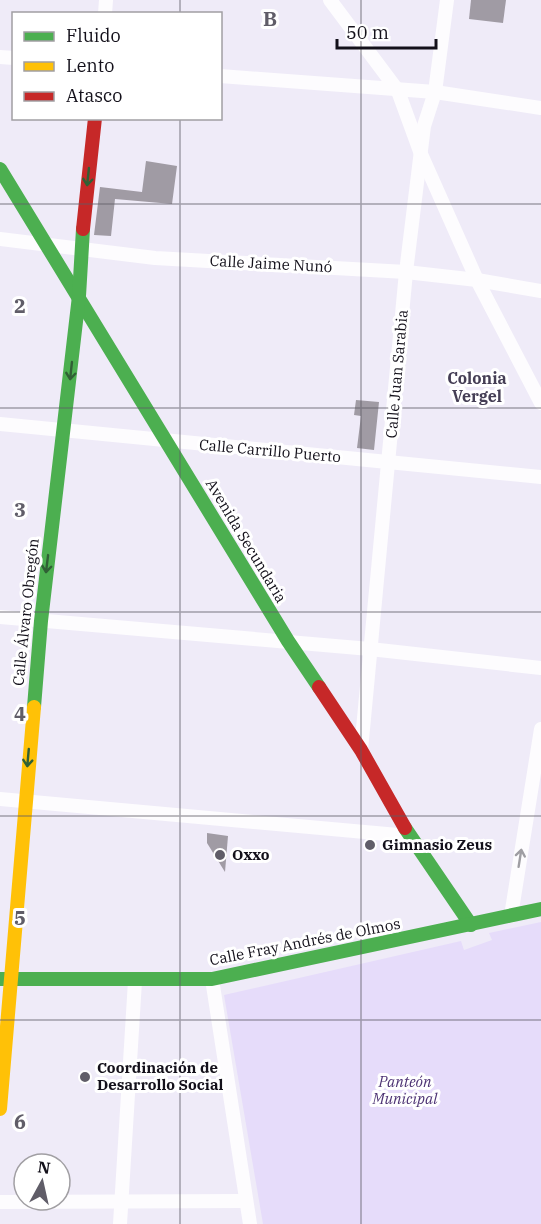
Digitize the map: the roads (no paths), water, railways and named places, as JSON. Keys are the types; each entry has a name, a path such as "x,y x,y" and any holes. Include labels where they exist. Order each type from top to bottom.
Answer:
{"street":[{"path":"330,0 398,91 421,154 477,280 541,403"},
{"name":"Calle Juan Sarabia","path":"361,750 390,462 406,272 424,126 435,92 447,0"},
{"path":"222,76 435,92 541,108"},
{"name":"Calle Álvaro Obregón","path":"0,1109 6,979 41,621 79,296 81,247 94,120"},
{"name":"Avenida Secundaria","path":"0,169 288,641 361,750 409,836 471,925"},
{"name":"Calle Jaime Nunó","path":"0,239 81,247 155,258 406,272 477,280 541,291"},
{"name":"Calle Carrillo Puerto","path":"0,424 541,477"},
{"path":"0,617 288,641 541,668"},
{"path":"511,916 541,729"},
{"path":"0,799 409,836"},
{"name":"Calle Fray Andrés de Olmos","path":"6,979 135,981 212,979 541,909"},
{"path":"212,979 250,1224"},
{"path":"120,1224 135,981"},
{"path":"0,1202 246,1201"}],"place":[{"name":"Gimnasio Zeus","path":"370,845"},
{"name":"Oxxo","path":"220,855"},
{"name":"Coordinación de Desarrollo Social","path":"85,1077"}],"district":[{"name":"Colonia Vergel","path":"477,387"}],"park label":[{"name":"Panteón Municipal","path":"405,1090"}]}
